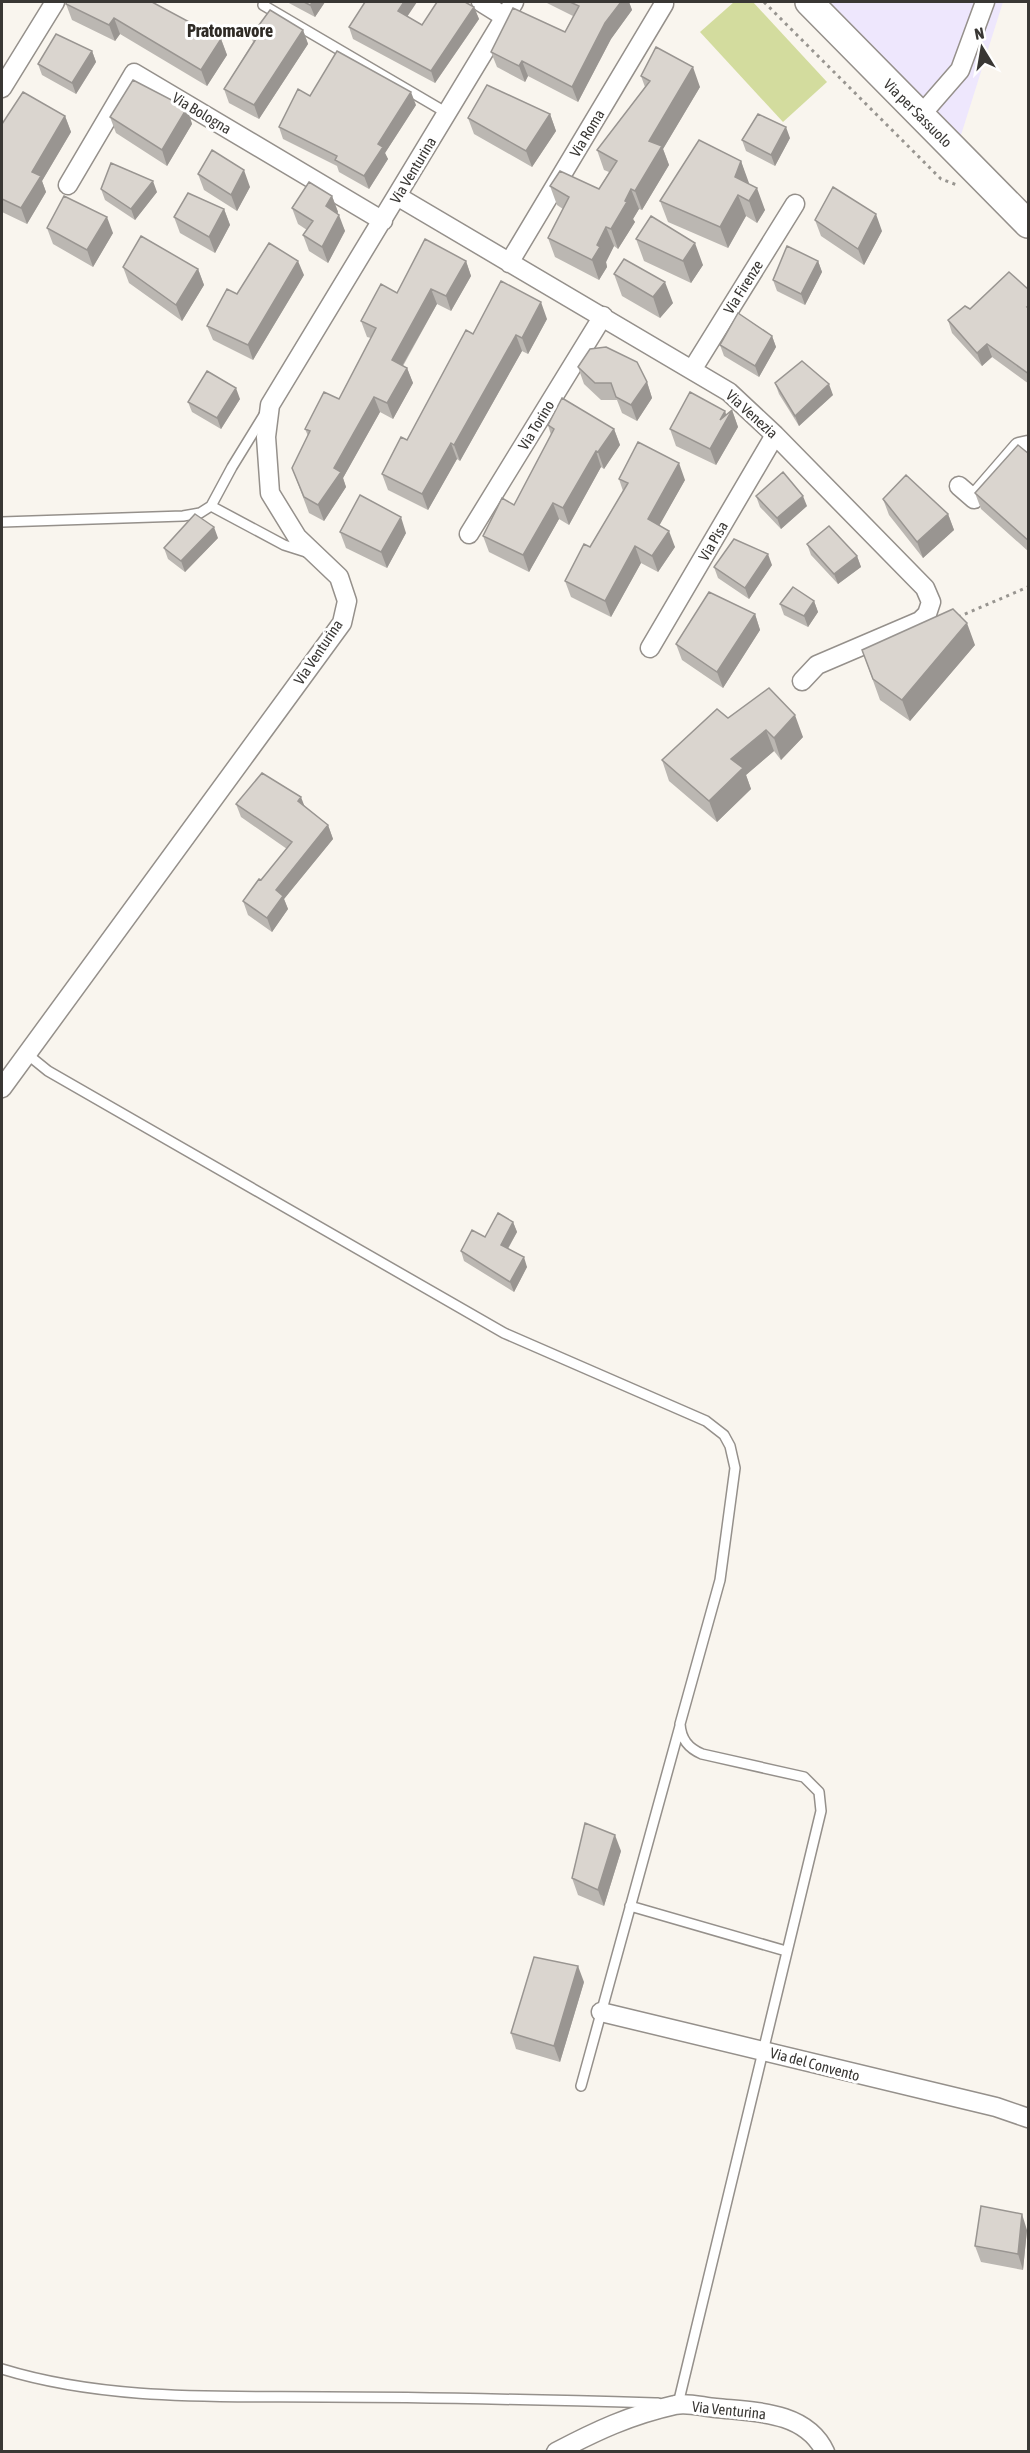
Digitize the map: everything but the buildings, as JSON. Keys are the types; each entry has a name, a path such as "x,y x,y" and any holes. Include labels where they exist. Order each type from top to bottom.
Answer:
{"main road":[{"name":"Via per Sassuolo","path":"809,2 1029,224"}],"street":[{"path":"2,88 55,2"},
{"path":"481,2 509,9"},
{"path":"920,116 960,70 982,3"},
{"name":"Via Roma","path":"509,263 664,4"},
{"name":"Via Venturina","path":"2,1088 342,623 346,601 339,577 297,537 270,493 266,437 270,405 509,9"},
{"name":"Via Bologna","path":"68,185 134,73 382,220"},
{"name":"Via Venezia","path":"397,196 729,392 775,435 925,588 931,602 927,614 920,621 817,665 801,681"},
{"name":"Via Firenze","path":"692,370 795,204"},
{"name":"Via Torino","path":"470,534 603,316"},
{"name":"Via Pisa","path":"650,648 775,435"},
{"path":"959,486 974,499 1019,447 1029,445"},
{"name":"Via del Convento","path":"601,2012 762,2050 1029,2118"},
{"name":"Via Venturina","path":"556,2451 612,2422 678,2404 778,2416 809,2432 819,2440 825,2451"}],"lane":[{"path":"263,5 447,113"},
{"path":"2,522 183,516 200,513 212,506 231,467 270,405"},
{"path":"212,506 284,545 314,554"},
{"path":"27,1054 48,1071 504,1333 706,1421 724,1435 734,1454 735,1468 720,1580 581,2086"},
{"path":"2,2369 44,2382 167,2396 492,2398 678,2404 821,1811 819,1792 804,1777 691,1750 681,1733 680,1724"},
{"path":"630,1906 786,1951"}],"path":[{"path":"764,2 941,179 964,187"}],"shaded area":[{"path":"829,2 1003,2 961,135 866,39"}],"green space":[{"path":"734,2 753,2 827,82 783,122 700,32"}],"district":[{"name":"Pratomavore","path":"230,30"}]}
